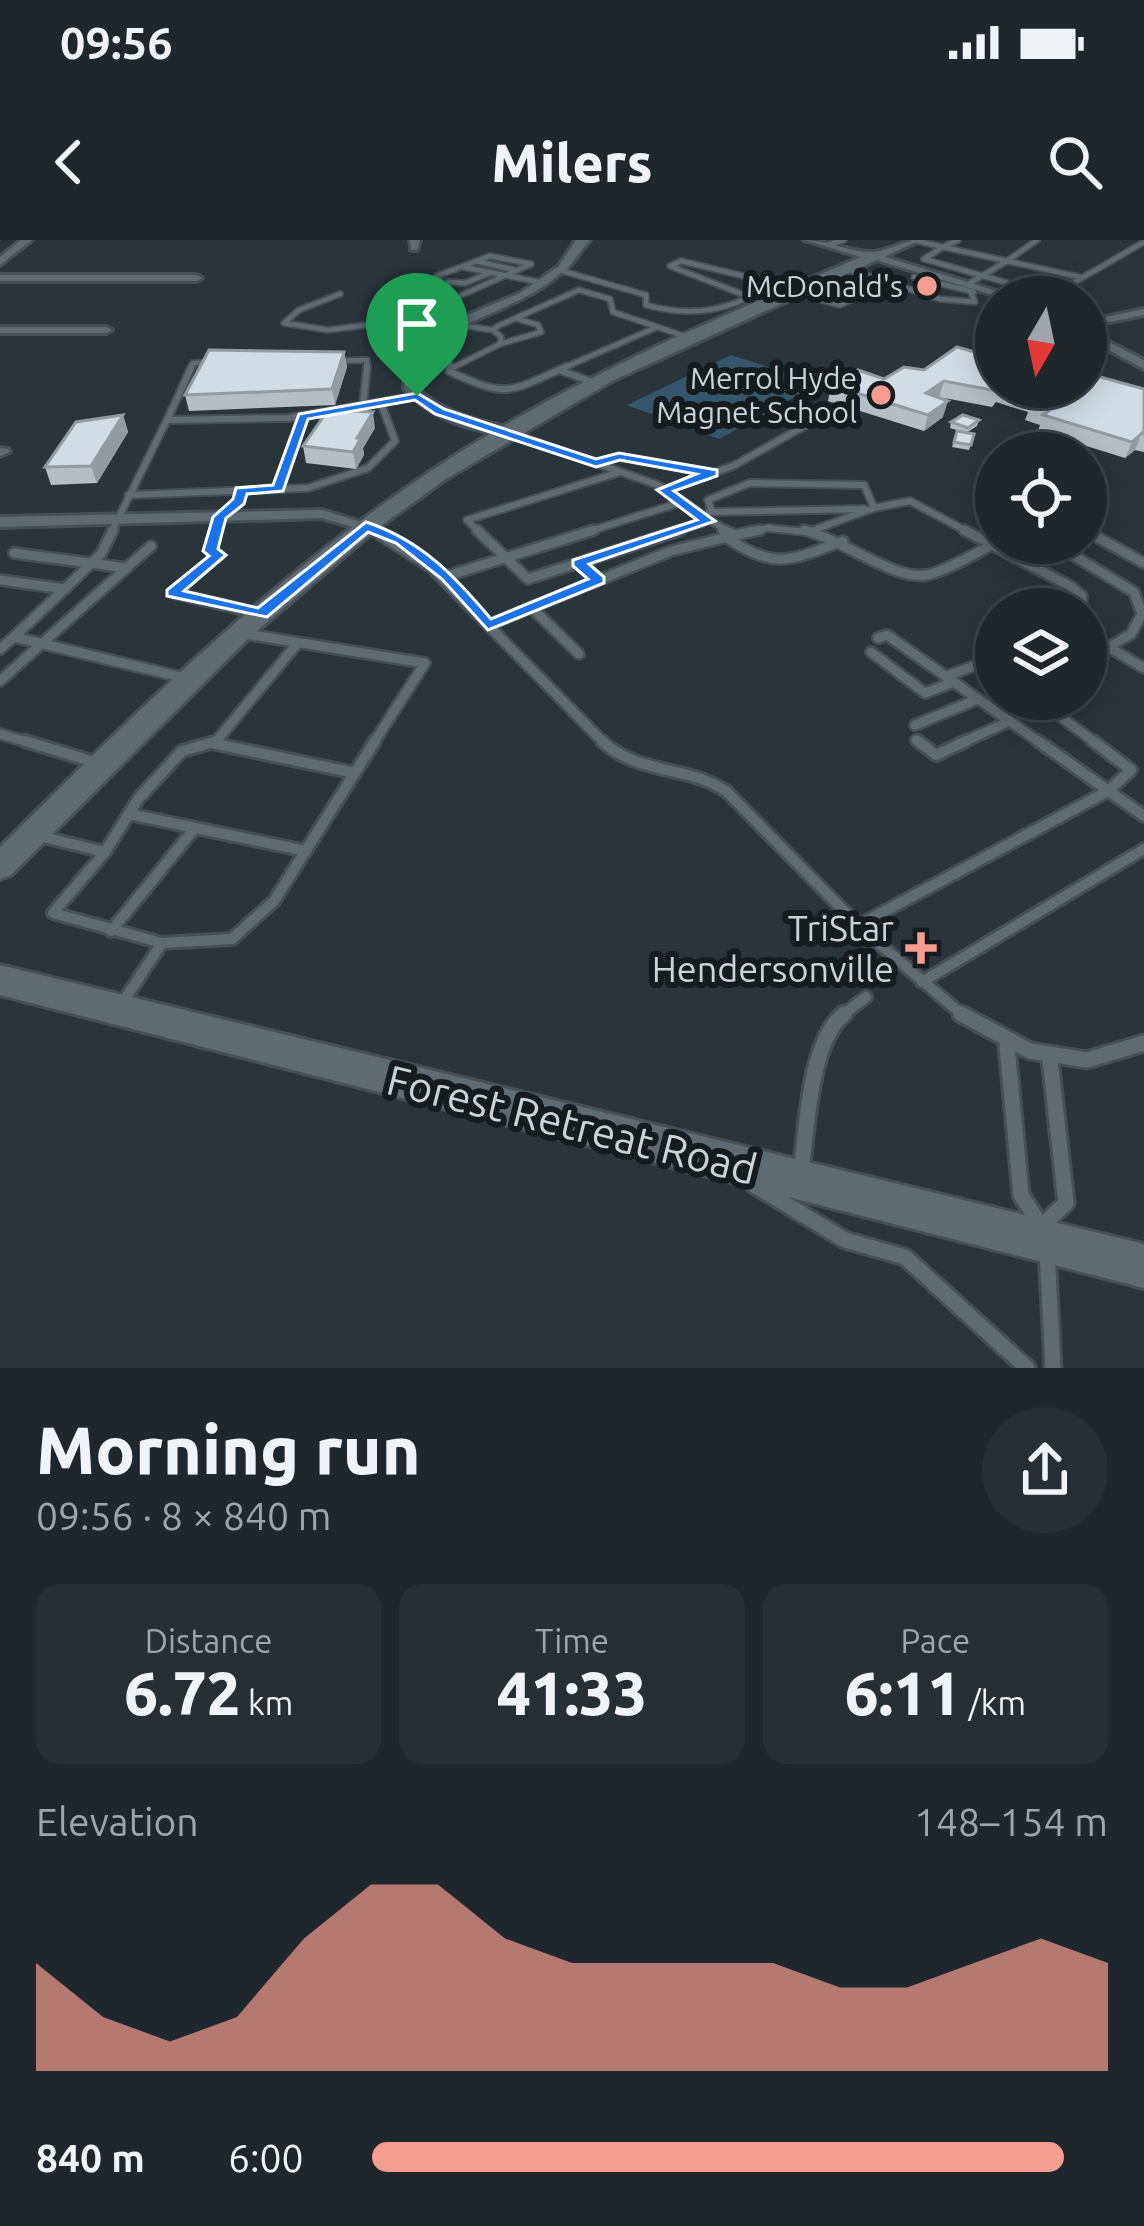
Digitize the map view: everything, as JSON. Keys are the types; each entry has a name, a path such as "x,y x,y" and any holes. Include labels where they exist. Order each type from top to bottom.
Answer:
{"main road":[{"path":"559,270 583,240"},
{"path":"0,867 186,678 366,526 507,431 595,383 914,240"},
{"path":"819,242 876,257"},
{"name":"Forest Retreat Road","path":"0,980 800,1181 1045,1233 1144,1266"}],"street":[{"path":"0,262 27,240"},
{"path":"876,257 975,288"},
{"path":"507,431 440,412 417,396 408,386 410,361 418,348 544,284 559,270"},
{"path":"0,278 197,278"},
{"path":"1107,322 1144,311"},
{"path":"0,330 106,330"},
{"path":"1107,341 1144,365"},
{"path":"218,522 322,514 366,526"},
{"path":"0,522 366,526"},
{"path":"0,535 114,525"}],"lane":[{"path":"819,242 844,240"},
{"path":"914,240 1075,276"},
{"path":"958,240 924,259 982,276"},
{"path":"986,276 1037,240"},
{"path":"1083,276 1144,242"},
{"path":"454,298 531,264 498,256 437,276 465,284 490,273"},
{"path":"559,270 648,296 646,304 688,317 708,314 747,296 773,283 687,260 670,266 747,296"},
{"path":"476,261 519,271"},
{"path":"463,267 544,284"},
{"path":"847,269 952,302 975,302 970,288 975,284"},
{"path":"878,277 935,277"},
{"path":"493,330 573,292 587,290 610,299 613,312 693,339"},
{"path":"794,293 840,305 867,292"},
{"path":"340,294 299,310 284,323 311,330 414,319 493,330 501,337 500,344"},
{"path":"708,314 731,321"},
{"path":"517,319 538,325 542,332 500,344 451,365 449,371 499,393 657,327"},
{"path":"324,361 368,360 362,406"},
{"path":"0,650 92,563 193,363 236,362"},
{"path":"558,370 595,383"},
{"path":"167,420 303,416 417,396"},
{"path":"128,495 240,496 308,488 368,468 395,440 381,403"},
{"path":"278,488 303,416"},
{"path":"664,490 712,473 810,423"},
{"path":"507,431 664,490 698,514 849,506 871,509"},
{"path":"596,463 619,457 712,473"},
{"path":"620,472 467,520 528,579 710,516"},
{"path":"843,541 790,560 764,562 710,516 708,500 750,483 864,484 871,509"},
{"path":"240,496 250,516"},
{"path":"240,496 218,522 211,551 219,555 173,593 261,614"},
{"path":"811,531 871,509 910,501 975,534"},
{"path":"447,576 682,502"},
{"path":"366,526 401,540 447,576 488,626 622,758 722,787 957,1015 1007,1046 1050,1059 1085,1060 1144,1043"},
{"path":"488,626 671,551 768,527 811,531 843,541 896,573 926,575 975,553"},
{"path":"1107,543 1144,563"},
{"path":"0,681 151,546"},
{"path":"14,553 127,568"},
{"path":"579,563 599,580"},
{"path":"1030,564 1072,588"},
{"path":"1088,564 1134,592 1142,614 1131,634 1109,647 1144,668"},
{"path":"0,580 65,589"},
{"path":"532,608 579,654"},
{"path":"239,633 424,663 355,773 306,851 274,901 232,939 162,943 53,913 182,751 216,744 355,773"},
{"path":"882,636 975,697"},
{"path":"14,637 186,678"},
{"path":"216,744 296,645"},
{"path":"871,652 926,693 975,667"},
{"path":"915,725 975,700"},
{"path":"1007,720 1144,817"},
{"path":"861,924 1108,791 1131,770 1065,720"},
{"path":"916,740 935,755 1010,722"},
{"path":"0,734 101,764"},
{"path":"129,814 306,851"},
{"path":"111,931 195,827"},
{"path":"32,834 105,852"},
{"path":"922,982 1144,849"},
{"path":"117,1010 162,943"},
{"path":"800,1181 815,1069 834,1022 866,998"},
{"path":"1007,1046 1021,1195 1045,1233 1053,1368"},
{"path":"1045,1233 1066,1203 1050,1059"},
{"path":"710,1159 844,1240 905,1257 1027,1368"}],"shaded area":[{"path":"731,355 820,383 719,439 627,405"}],"building":[{"path":"957,347 975,352 975,387 944,381 926,393 948,401 928,415 831,385 858,370 884,379 904,367 924,370"},
{"path":"209,350 344,352 332,389 185,395"},
{"path":"1107,379 1144,389 1144,434 1132,442 1043,415 1050,410 1043,408 1107,408"},
{"path":"328,410 373,412 353,452 303,446"},
{"path":"123,415 91,466 45,467 76,422"},
{"path":"963,415 979,420 968,428 951,422"},
{"path":"957,431 974,434 971,445 954,442"}],"place":[{"name":"McDonald's","path":"927,286"},
{"name":"Merrol Hyde Magnet School","path":"881,395"},
{"name":"TriStar Hendersonville","path":"921,948"}],"route":[{"path":"417,396 440,412 596,463 619,457 712,473 664,490 708,521 579,563 599,580 488,626 447,576 401,540 366,526 261,614 173,593 219,555 211,551 220,517 239,501 241,491 278,488 303,416 417,396"}]}
